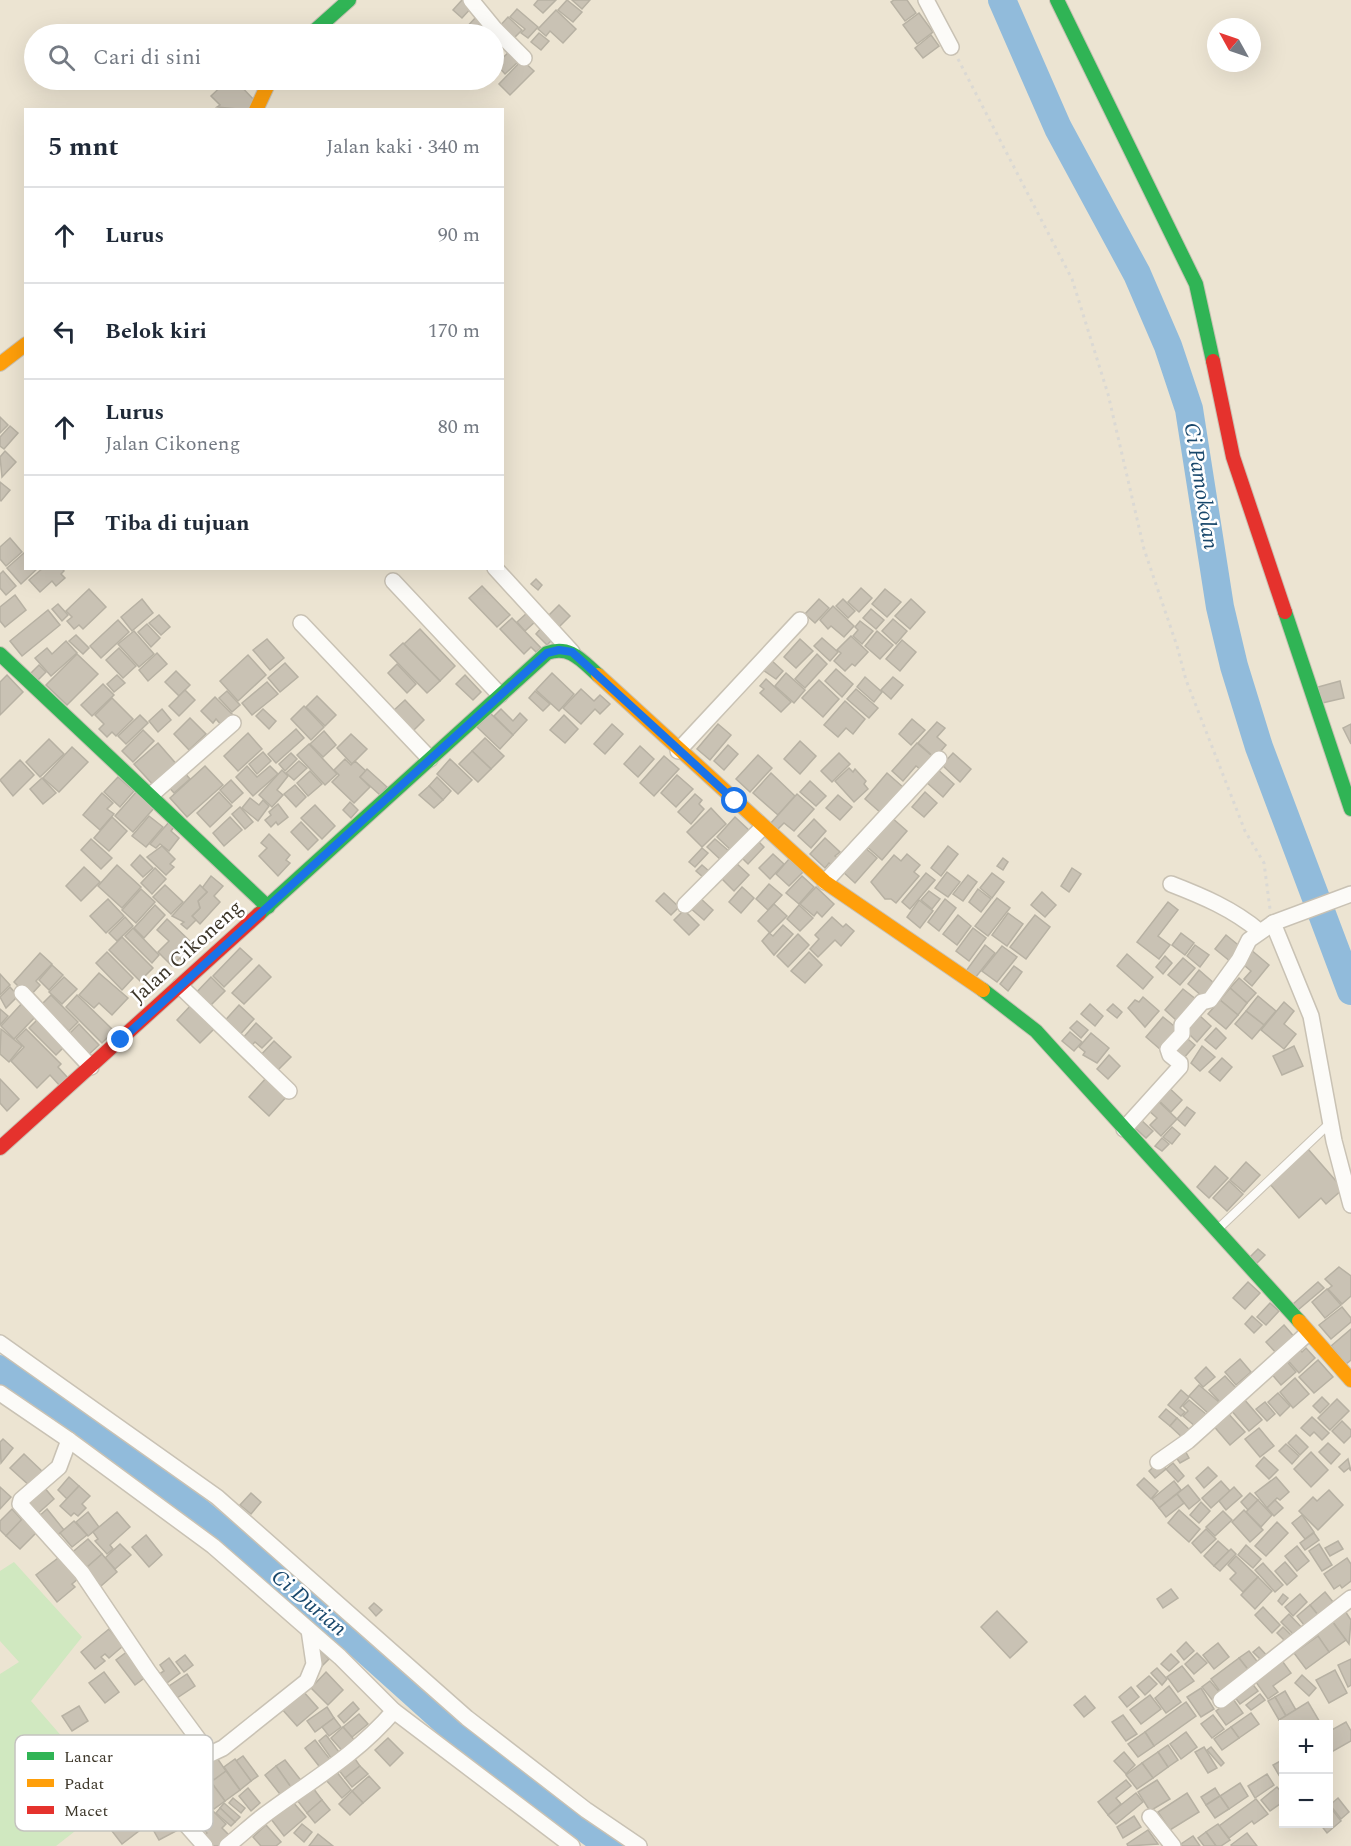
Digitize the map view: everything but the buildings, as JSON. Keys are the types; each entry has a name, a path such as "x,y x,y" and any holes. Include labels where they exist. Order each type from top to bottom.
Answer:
{"street":[{"path":"323,24 349,0"},
{"path":"471,0 491,24"},
{"path":"926,0 951,47"},
{"path":"1057,0 1196,284 1233,457 1297,655 1351,809"},
{"path":"504,38 524,58"},
{"path":"257,108 265,90"},
{"path":"0,364 24,346"},
{"path":"497,570 572,652 678,751 825,882 966,978 1036,1031 1218,1229 1351,1380"},
{"path":"393,581 500,696"},
{"path":"678,751 800,620"},
{"path":"302,623 430,759"},
{"name":"Jalan Cikoneng","path":"0,1148 547,653 559,650 572,652"},
{"path":"0,654 268,907"},
{"path":"151,795 233,723"},
{"path":"825,882 939,759"},
{"path":"686,905 763,826"},
{"path":"1171,884 1227,909 1259,931"},
{"path":"1124,1129 1180,1067 1180,1063 1170,1055 1168,1049 1182,1034 1182,1025 1202,1002 1210,1000 1239,960 1249,940 1273,923 1351,894"},
{"path":"1273,923 1311,1016 1331,1122 1351,1205"},
{"path":"180,986 289,1091"},
{"path":"22,993 91,1067"},
{"path":"1158,1462 1188,1440 1308,1333"},
{"path":"0,1343 217,1497 467,1718 586,1810 639,1846"},
{"path":"0,1393 69,1440 213,1545 309,1630 394,1711 572,1846"},
{"path":"69,1440 59,1467 21,1500 20,1504 82,1573 148,1671 195,1735"},
{"path":"1221,1700 1351,1598"},
{"path":"213,1753 224,1748 307,1681 314,1664 309,1630"},
{"path":"227,1846 261,1817 311,1784 369,1740 394,1711"},
{"path":"1150,1817 1173,1846"},
{"path":"192,1831 205,1846"}],"lane":[{"path":"1218,1229 1331,1122"}],"path":[{"path":"951,47 1072,279 1108,394 1144,549 1177,646 1186,680 1245,831 1264,863 1273,923"}],"green space":[{"path":"14,1562 82,1637 31,1701 60,1735 15,1735 15,1831 75,1831 56,1846 0,1846 0,1674 19,1662 0,1641 0,1571"}],"waterway":[{"name":"Ci Pamokolan","path":"1002,0 1058,128 1137,274 1168,346 1189,409 1220,607 1234,666 1259,747 1351,991"},
{"name":"Ci Durian","path":"0,1369 159,1479 359,1644 486,1758 610,1846"}],"traffic: fast":[{"path":"322,24 349,0"},
{"path":"1057,0 1196,284 1213,361"},
{"path":"1285,612 1351,809"},
{"path":"259,914 547,653 569,652 598,675"},
{"path":"0,654 268,907"},
{"path":"983,990 1036,1031 1299,1321"}],"traffic: slow":[{"path":"257,108 265,90"},
{"path":"0,364 24,346"},
{"path":"598,675 825,882 983,990"},
{"path":"1299,1321 1351,1380"}],"traffic: jam":[{"path":"1213,361 1233,457 1285,612"},
{"path":"0,1148 259,914"}],"route":[{"path":"121,1040 547,653 559,650 572,652 735,801"}]}
